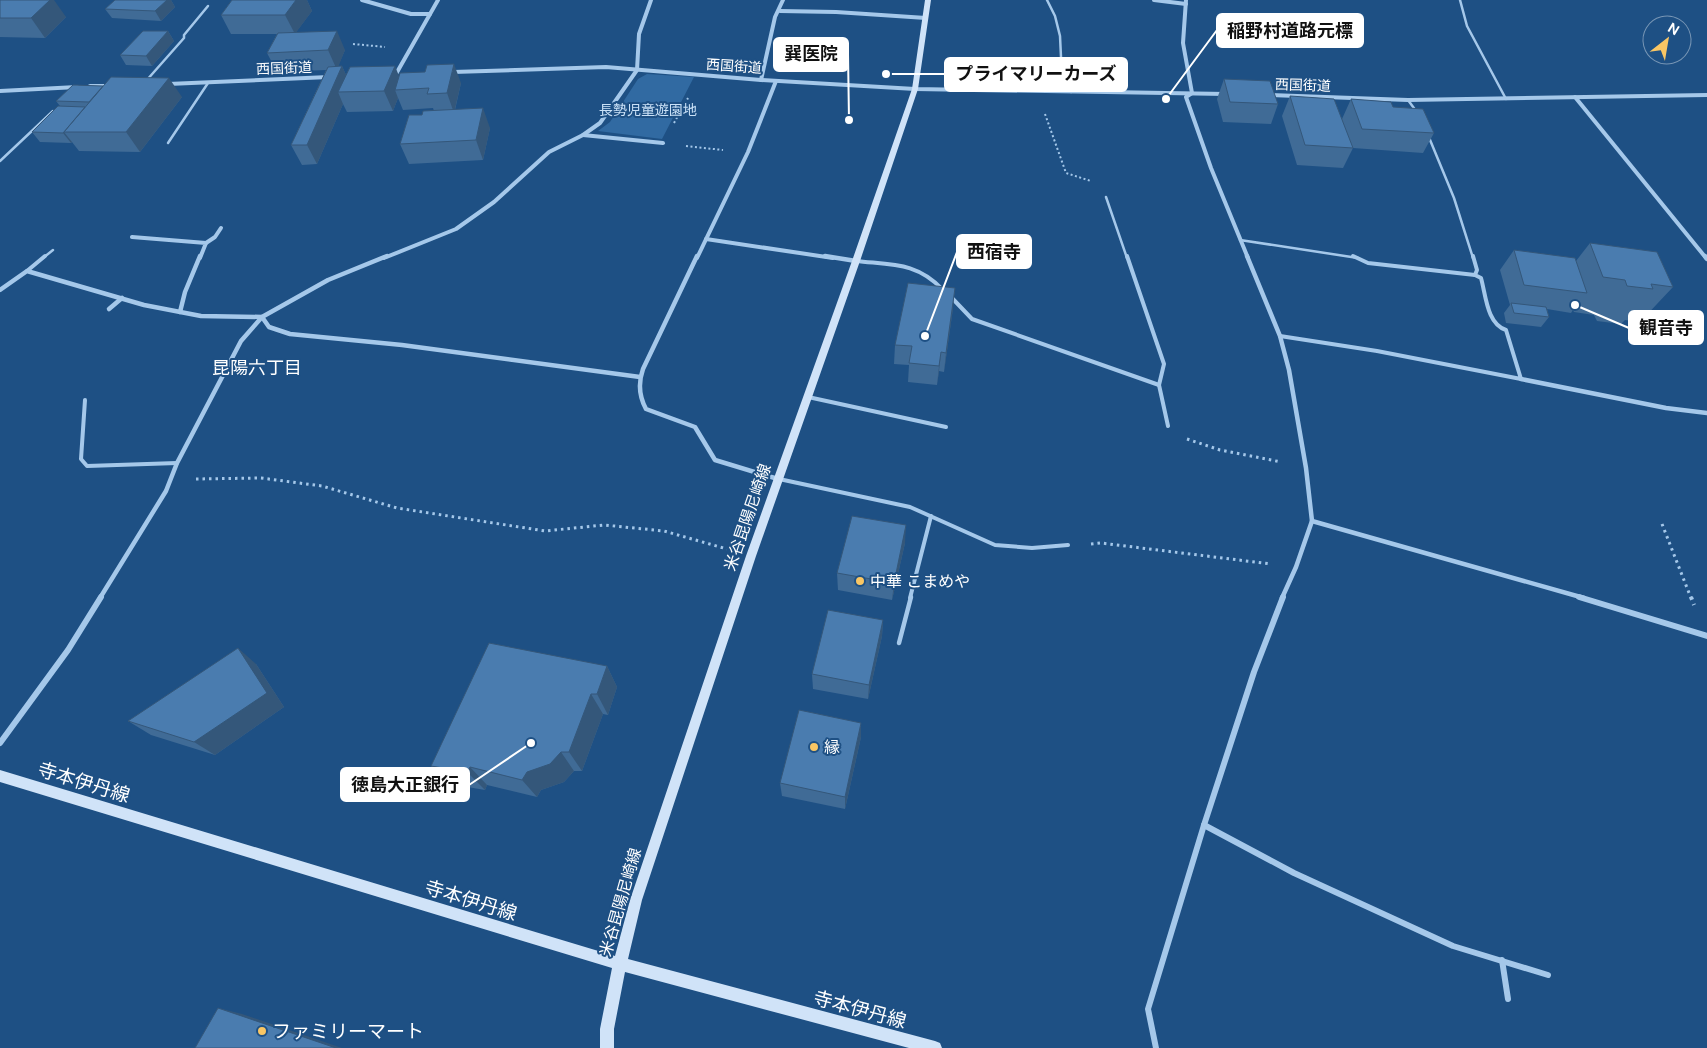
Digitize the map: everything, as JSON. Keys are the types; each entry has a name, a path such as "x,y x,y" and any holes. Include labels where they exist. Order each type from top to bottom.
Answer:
{"main road":[{"name":"米谷昆陽尼崎線","path":"607,1048 607,1029 620,964 636,900 751,556 915,89 928,0"},
{"name":"寺本伊丹線","path":"0,776 620,964 935,1048"}],"street":[{"path":"362,0 411,14 430,14"},
{"path":"396,74 438,0"},
{"path":"0,743 68,650 166,491 178,463 241,341 262,317 328,280 456,229 494,202 549,152 583,135 600,123 637,70 635,60 640,31 651,0"},
{"path":"761,80 776,17 783,0"},
{"path":"1154,0 1186,2 1183,43 1192,93 1186,97 1240,240 1280,336 1289,370 1306,468 1312,520 1296,567 1278,607 1254,672 1204,825 1148,1009 1156,1048"},
{"path":"780,11 845,12 926,18"},
{"name":"西国街道","path":"446,72 595,66 761,80 915,89 1231,94"},
{"path":"387,75 406,74"},
{"name":"西国街道","path":"162,84 338,77"},
{"path":"776,81 748,152 640,377 640,398 646,409 695,428 715,460 778,479"},
{"path":"143,85 153,84"},
{"path":"88,86 116,85"},
{"path":"0,91 79,86"},
{"name":"西国街道","path":"1260,95 1408,100 1707,95"},
{"path":"1575,97 1707,259"},
{"path":"583,135 664,144"},
{"path":"180,312 185,292 206,244 215,237 221,228"},
{"path":"132,237 206,244"},
{"path":"706,239 856,261"},
{"path":"0,290 28,271 122,298 180,312 201,316 262,317"},
{"path":"109,309 122,298"},
{"path":"262,317 269,327 290,334 402,345 640,377"},
{"path":"1521,379 1666,408 1707,413"},
{"path":"1312,520 1605,604 1706,636"},
{"path":"1204,825 1294,873 1453,946 1548,975"},
{"path":"1502,960 1508,999"}],"lane":[{"path":"1047,0 1055,16 1060,36 1061,57 1071,92"},
{"path":"1460,0 1467,26 1506,98"},
{"path":"143,85 184,38 184,35 208,6"},
{"path":"168,143 208,83"},
{"path":"72,93 79,86"},
{"path":"1408,100 1419,117"},
{"path":"0,161 58,107"},
{"path":"1427,134 1436,151 1454,198 1477,270 1475,275"},
{"path":"1106,197 1164,364 1159,385 1168,426"},
{"path":"1240,240 1357,257 1368,263 1475,275 1481,278 1492,319 1497,327 1506,330 1521,379 1377,351 1280,336"},
{"path":"28,271 54,250"},
{"path":"856,261 914,268 933,279 972,319 1159,385"},
{"path":"808,397 946,426"},
{"path":"85,400 81,459 87,466 178,463"},
{"path":"778,479 910,507 995,544 1032,548 1068,545"},
{"path":"899,643 931,516"}],"path":[{"path":"700,75 664,144 748,152"},
{"path":"1037,92 1066,173 1093,181 1102,187 1106,197"},
{"path":"1168,426 1172,434 1220,450 1306,468"},
{"path":"171,479 261,478 322,486 397,508 545,531 604,525 664,531 751,556"},
{"path":"1662,524 1706,636"},
{"path":"1068,545 1101,543 1296,567"}],"green space":[{"name":"長勢児童遊園地","path":"647,74 694,77 662,139 598,131 610,122 638,79"}],"building":[{"path":"0,0 50,0 31,18 0,18"},
{"path":"115,0 167,0 155,11 105,9"},
{"path":"232,0 296,0 285,15 221,15"},
{"path":"143,31 168,31 146,56 120,55"},
{"path":"337,31 328,50 267,53 278,33"},
{"path":"454,64 447,93 427,94 429,88 395,90 400,73 425,72 427,65"},
{"path":"342,66 307,145 291,145 328,67"},
{"path":"395,66 384,91 338,92 350,67"},
{"path":"111,77 169,78 126,132 64,132"},
{"path":"1224,79 1270,81 1278,104 1230,102"},
{"path":"73,85 103,86 89,102 56,101"},
{"path":"1290,96 1334,99 1353,148 1305,145"},
{"path":"1351,99 1391,102 1393,107 1423,109 1434,133 1362,129"},
{"path":"58,106 85,107 63,133 32,132"},
{"path":"483,108 476,140 400,144 409,115 422,115 423,111"},
{"path":"1590,243 1657,252 1673,287 1651,284 1653,289 1627,286 1625,280 1603,277"},
{"path":"1514,250 1575,258 1587,293 1524,285"},
{"path":"908,283 955,288 946,353 941,352 939,366 909,363 912,346 895,345"},
{"path":"1511,303 1546,307 1549,317 1514,313"},
{"path":"852,516 906,525 894,583 837,573"},
{"path":"828,610 883,620 869,685 812,674"},
{"path":"489,643 607,666 597,694 591,694 569,752 561,752 550,764 527,772 522,780 470,767 467,772 431,766"},
{"path":"238,648 267,693 194,742 128,721"},
{"path":"799,710 861,723 845,797 780,783"},
{"name":"ファミリーマート","path":"218,1008 336,1048 195,1048"}],"place":[{"name":"プライマリーカーズ","path":"886,74"},
{"name":"稲野村道路元標","path":"1166,99"},
{"name":"巽医院","path":"849,120"},
{"name":"観音寺","path":"1575,305"},
{"name":"西宿寺","path":"925,336"},
{"name":"中華 こまめや","path":"860,581"},
{"name":"徳島大正銀行","path":"531,743"},
{"name":"縁","path":"814,747"},
{"name":"ファミリーマート","path":"262,1031"}],"district":[{"name":"昆陽六丁目","path":"257,368"}]}
